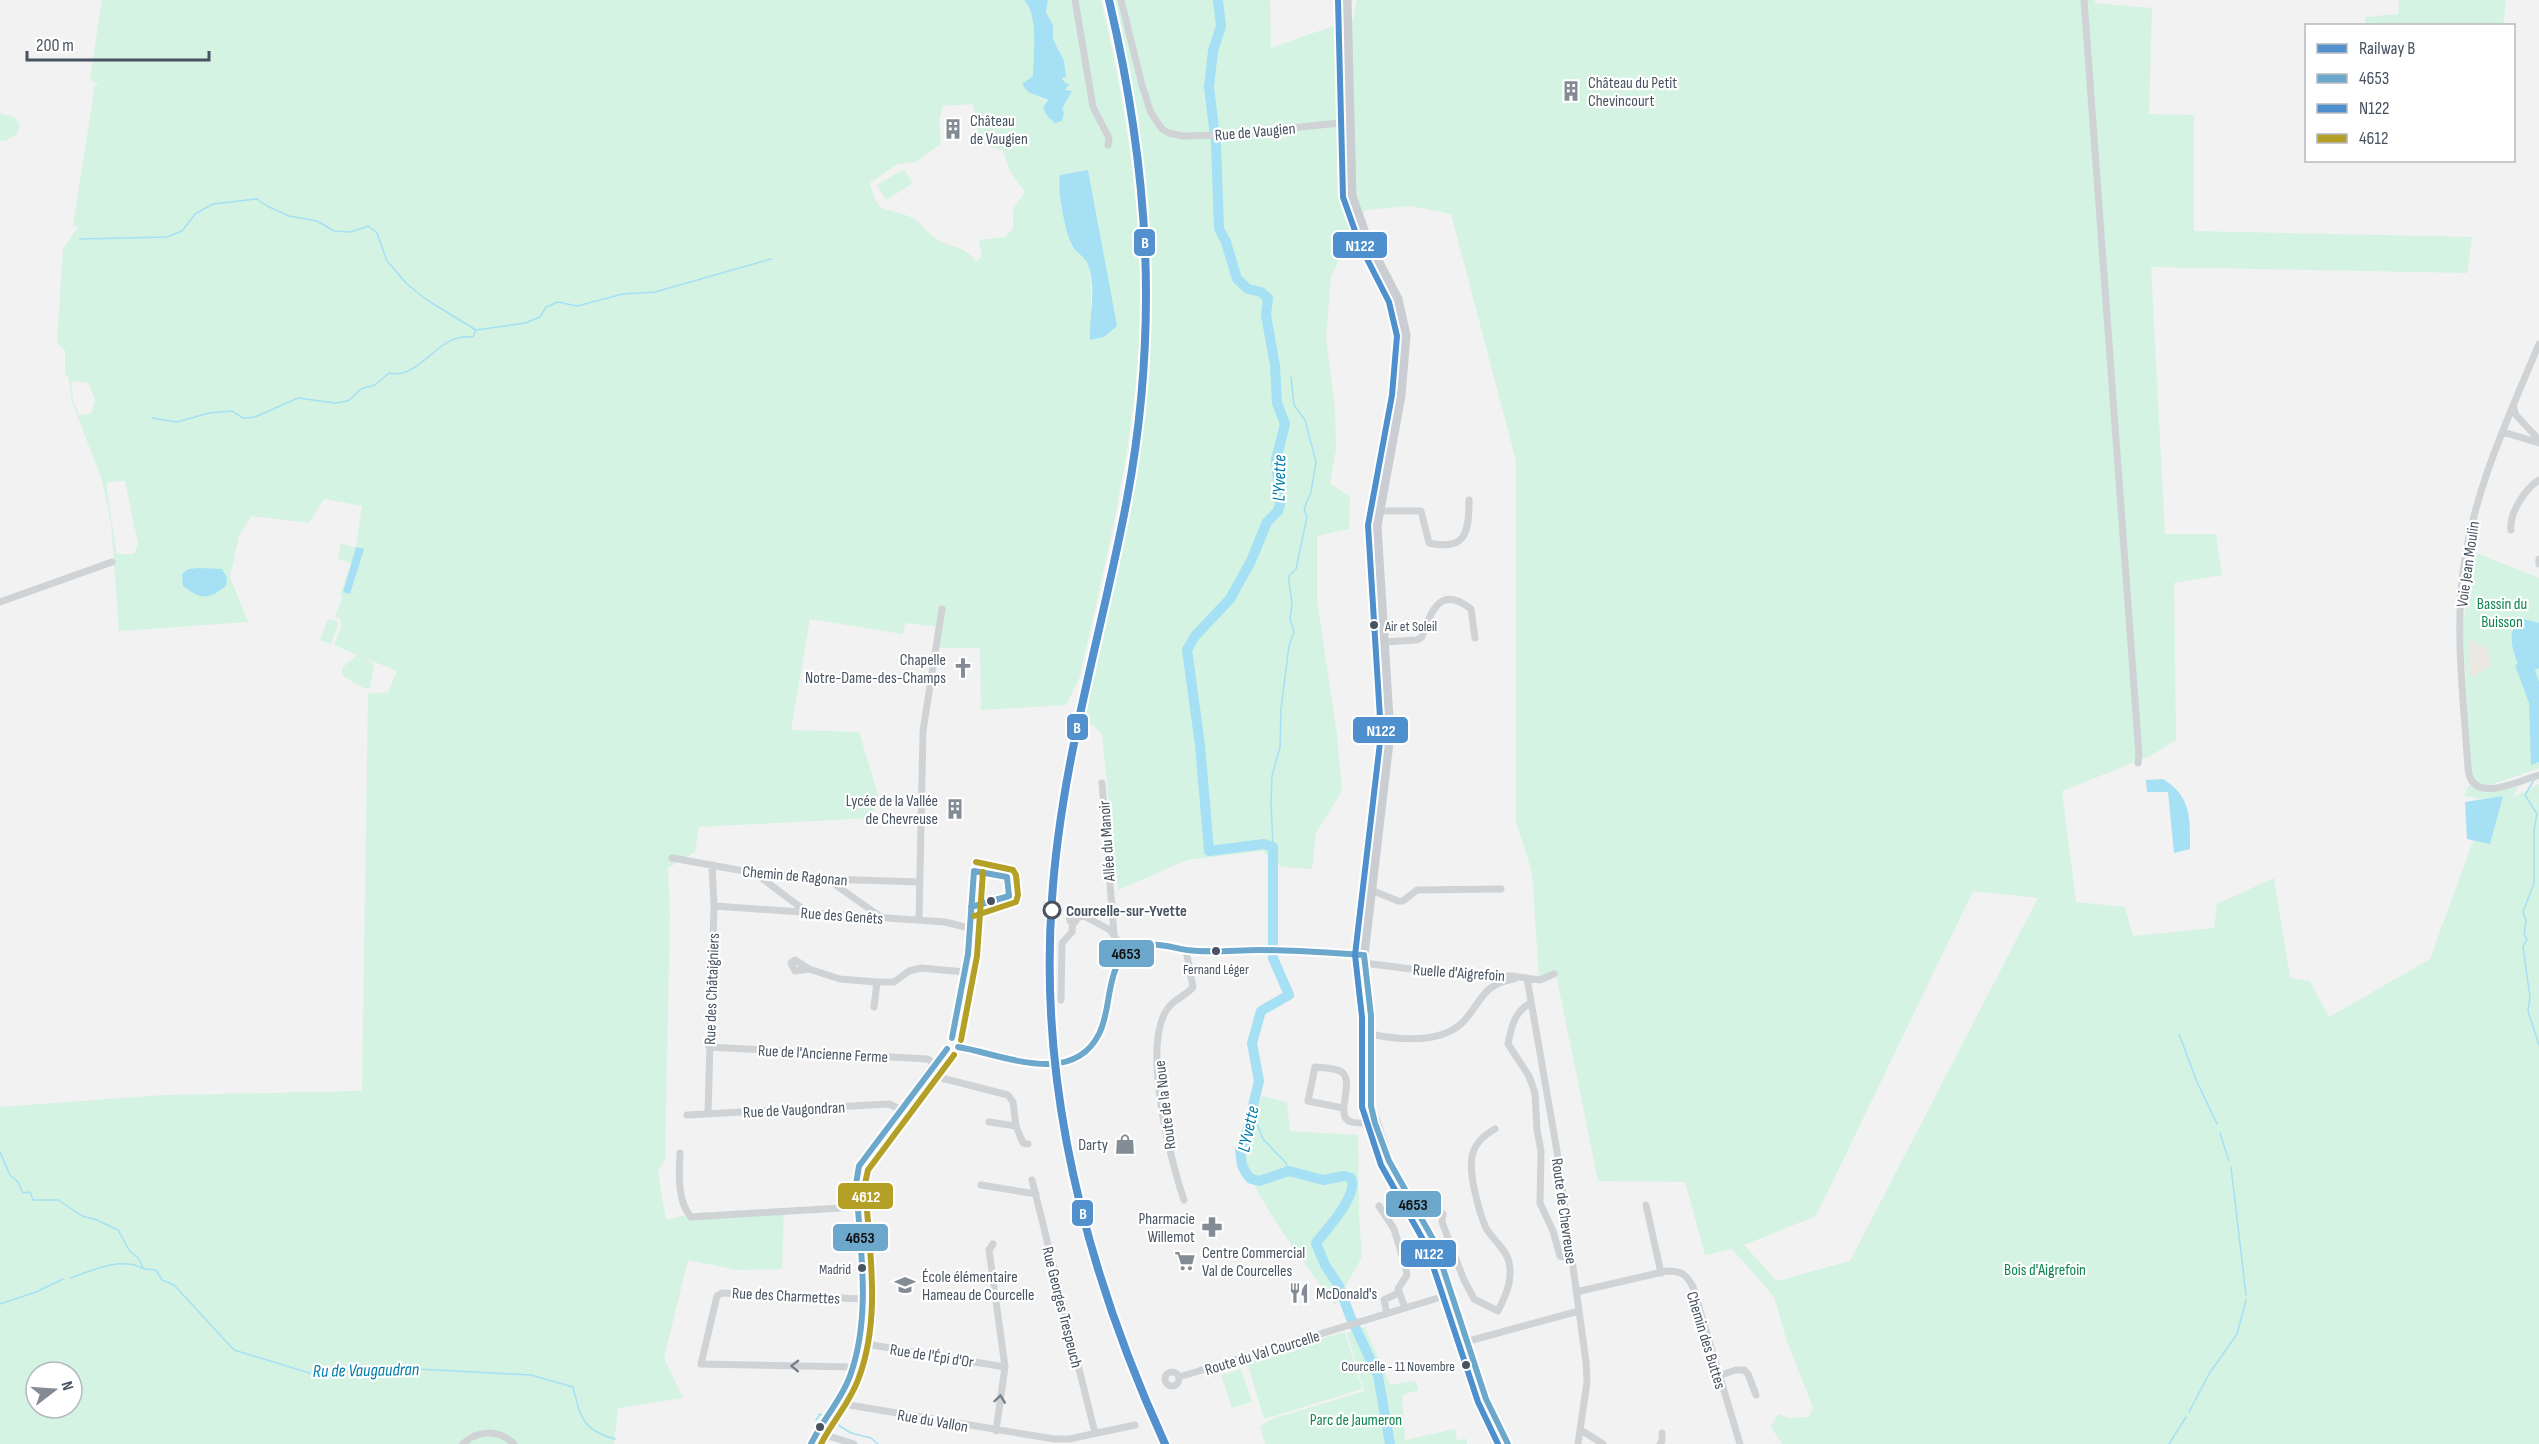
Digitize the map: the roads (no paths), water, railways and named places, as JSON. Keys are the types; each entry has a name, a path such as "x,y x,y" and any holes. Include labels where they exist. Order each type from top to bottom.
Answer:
{"main road":[{"path":"1347,0 1352,196 1368,241 1398,299 1406,335 1401,396 1379,511 1377,549 1390,734 1364,959 1371,1016 1371,1106 1389,1161 1434,1241 1486,1399 1508,1444"}],"street":[{"path":"1075,0 1093,107 1109,138 1108,145"},
{"name":"Rue de Vaugien","path":"1121,0 1142,85 1151,113 1162,129 1183,136 1223,135 1349,122"},
{"path":"2084,0 2138,763"},
{"name":"Voie Jean Moulin","path":"2539,344 2485,475 2471,526 2462,574 2460,609 2468,773 2472,782 2483,789 2494,789 2539,775"},
{"path":"2513,406 2518,416 2539,441"},
{"path":"2503,432 2539,441"},
{"path":"2511,530 2510,522 2514,510 2539,480"},
{"path":"1379,511 1421,511 1429,543 1446,547 1460,542 1467,533 1469,500"},
{"path":"0,602 112,562"},
{"path":"1384,642 1417,640 1422,637 1434,606 1452,599 1462,602 1471,609 1475,638"},
{"path":"919,920 923,731 942,609"},
{"name":"Allée du Manoir","path":"1102,783 1114,934"},
{"name":"Chemin de Ragonan","path":"672,858 755,873 827,879 919,882"},
{"name":"Rue des Châtaigniers","path":"708,1113 714,906 712,865"},
{"path":"755,873 808,913"},
{"path":"827,879 882,918"},
{"path":"1371,890 1403,901 1418,890 1501,889"},
{"name":"Rue des Genêts","path":"714,906 953,922 969,928 965,972"},
{"path":"958,1047 1027,1063 1060,1063 1086,1053 1100,1036 1112,975 1126,952 1114,934 1084,916 1075,920 1072,932 1062,943 1061,1000"},
{"name":"Ruelle d'Aigrefoin","path":"1126,952 1144,945 1175,945 1186,950 1290,950 1364,959 1458,975 1540,980 1554,974"},
{"name":"Route de la Noue","path":"1184,1200 1171,1161 1157,1055 1163,1017 1168,1007 1193,987 1186,950"},
{"path":"809,969 840,979 877,982 894,982 909,971 921,968 965,972 952,1038 947,1041 947,1049 859,1166 856,1184 863,1299 860,1343 853,1367 837,1403 813,1440"},
{"path":"1370,1034 1412,1038 1442,1036 1462,1022 1483,993 1492,985 1525,980"},
{"name":"Route de Chevreuse","path":"1525,980 1558,1157 1579,1311 1587,1382 1578,1444"},
{"path":"874,1007 877,982"},
{"path":"1531,1003 1524,1006 1518,1013 1511,1027 1508,1044 1529,1076 1537,1104 1537,1130 1542,1166 1539,1194 1542,1212 1560,1256 1572,1260"},
{"path":"952,1038 957,1041 958,1047"},
{"name":"Rue de l'Ancienne Ferme","path":"709,1047 928,1059 934,1064"},
{"path":"947,1049 953,1051 958,1047"},
{"path":"1343,1108 1308,1101 1315,1067 1341,1071 1344,1074 1347,1086 1343,1108 1346,1119 1350,1122 1375,1123"},
{"path":"926,1074 1008,1095 1013,1102 1016,1126 1023,1143 1028,1144"},
{"name":"Rue de Vaugondran","path":"687,1114 889,1104 900,1109"},
{"path":"989,1122 1016,1126"},
{"path":"1443,1214 1442,1222 1464,1280 1474,1299 1498,1311 1510,1284 1509,1264 1507,1257 1487,1230 1481,1217 1469,1168 1475,1149 1489,1132 1495,1129"},
{"path":"680,1153 678,1173 685,1208 691,1216 857,1207"},
{"name":"Rue Georges Trespeuch","path":"1032,1180 1095,1433"},
{"path":"981,1185 1036,1194"},
{"path":"1646,1205 1661,1273"},
{"path":"1379,1206 1394,1229 1407,1269 1407,1275 1398,1289 1405,1308"},
{"path":"993,1244 989,1250 1005,1367 996,1431"},
{"name":"Chemin des Buttes","path":"1576,1292 1661,1273 1680,1271 1687,1277 1693,1287 1740,1444"},
{"name":"Rue des Charmettes","path":"853,1367 701,1364 717,1296 722,1293 863,1299"},
{"path":"1398,1293 1384,1300 1387,1313 1451,1294"},
{"path":"1466,1342 1579,1311"},
{"name":"Route du Val Courcelle","path":"1179,1377 1387,1313"},
{"name":"Rue de l'Épi d'Or","path":"860,1343 1005,1367"},
{"path":"1718,1376 1744,1370 1748,1374 1756,1395"},
{"name":"Rue du Vallon","path":"837,1403 1054,1439 1069,1439 1135,1425"},
{"path":"1581,1430 1603,1444"},
{"path":"463,1444 475,1436 490,1432 507,1438 514,1444"},
{"path":"1660,1444 1662,1433"},
{"path":"813,1440 832,1437 854,1444"}],"water":[{"path":"1024,0 1048,0 1046,12 1053,25 1053,39 1064,61 1066,77 1062,78 1065,83 1069,84 1065,90 1072,91 1062,109 1064,112 1062,121 1055,123 1043,108 1048,100 1028,92 1022,84 1033,76 1034,47 1032,15"},
{"path":"1088,170 1117,326 1104,337 1090,340 1091,274 1087,262 1072,246 1062,209 1059,182 1060,175"},
{"path":"356,547 364,549 350,594 343,592"},
{"path":"188,569 222,569 227,578 226,586 209,596 200,596 183,586 182,574"},
{"name":"Bassin du Buisson","path":"2524,619 2539,623 2539,668 2535,670 2539,682 2539,762 2531,765 2529,703 2515,665 2518,664 2512,639 2514,627"},
{"path":"2163,779 2179,793 2184,801 2189,818 2190,849 2174,853 2168,792 2147,792 2146,780"},
{"path":"2503,796 2490,844 2467,839 2465,802"}],"waterway":[{"name":"L'Yvette","path":"1218,0 1221,26 1213,51 1209,87 1216,145 1219,229 1226,242 1237,279 1248,289 1261,292 1268,298 1266,315 1275,366 1277,403 1285,424 1276,460 1280,505 1278,511 1267,522 1251,561 1230,599 1195,636 1187,650 1200,745 1209,851 1264,844 1273,847 1273,958 1289,995 1261,1011 1252,1043 1259,1081 1245,1140 1240,1150 1242,1165 1251,1179 1259,1181 1289,1171 1323,1180 1344,1176 1351,1178 1352,1185 1346,1202 1316,1243 1325,1265 1339,1286 1350,1316 1378,1376 1390,1444"},
{"path":"80,239 167,237 182,231 195,214 213,204 257,199 289,216 317,221 334,231 351,232 368,226 377,233 387,261 407,284 427,300 476,330 525,323 540,317 546,307 558,302 577,306 623,294 655,292 771,259"},
{"path":"152,418 177,422 209,413 232,411 243,418 255,417 298,398 335,403 348,401 361,389 375,385 389,373 411,370 449,342 460,337 473,337 476,330"},
{"name":"L'Yvette","path":"1273,847 1272,776 1280,747 1281,709 1289,646 1294,632 1290,619 1292,604 1289,576 1296,569 1307,517 1304,509 1311,492 1316,462 1305,420 1294,405 1291,377"},
{"path":"2534,780 2525,795 2537,814 2534,830 2534,883 2523,912 2526,921 2524,935 2527,939 2523,947 2530,997 2528,1011 2539,1045"},
{"path":"2179,1034 2197,1082 2217,1124"},
{"path":"1250,1122 1258,1126 1263,1139 1286,1163 1289,1171"},
{"path":"2220,1133 2229,1161"},
{"name":"Ru de Vaugaudran","path":"0,1152 10,1175 18,1182 23,1193 30,1192 33,1200 58,1200 82,1216 118,1230 129,1250 138,1258 144,1269 156,1270 162,1280 174,1285 234,1350 313,1374 400,1368 531,1375 573,1387 581,1415 589,1427 615,1439"},
{"path":"2231,1167 2246,1295"},
{"path":"71,1278 97,1268 116,1264 142,1268"},
{"path":"0,1304 36,1292 63,1279"},
{"path":"2189,1412 2209,1374 2237,1334 2246,1300"},
{"name":"Ru de Vaugaudran","path":"816,1420 820,1414 822,1415"},
{"path":"2169,1444 2186,1417"},
{"name":"Ru de Vaugaudran","path":"832,1421 851,1433 871,1438 878,1444"}],"rail line":[{"name":"B","path":"1109,0 1123,63 1141,187 1146,310 1143,372 1137,435 1127,499 1064,798 1052,899 1050,970 1053,1040 1061,1109 1074,1178 1091,1246 1112,1313 1165,1444"}],"place":[{"name":"Château du Petit Chevincourt","path":"1571,91"},
{"name":"Château de Vaugien","path":"953,129"},
{"name":"Air et Soleil","path":"1374,625"},
{"name":"Chapelle Notre-Dame-des-Champs","path":"963,668"},
{"name":"Lycée de la Vallée de Chevreuse","path":"955,809"},
{"name":"Courcelle-sur-Yvette","path":"1052,910"},
{"name":"Fernand Léger","path":"1216,951"},
{"name":"Darty","path":"1125,1144"},
{"name":"Pharmacie Willemot","path":"1212,1227"},
{"name":"Centre Commercial Val de Courcelles","path":"1185,1261"},
{"name":"Madrid","path":"862,1268"},
{"name":"École élémentaire Hameau de Courcelle","path":"905,1285"},
{"name":"McDonald's","path":"1299,1293"},
{"name":"Courcelle - 11 Novembre","path":"1466,1365"}],"park label":[{"name":"Bois d'Aigrefoin","path":"2045,1269"},
{"name":"Parc de Jaumeron","path":"1356,1419"}]}
